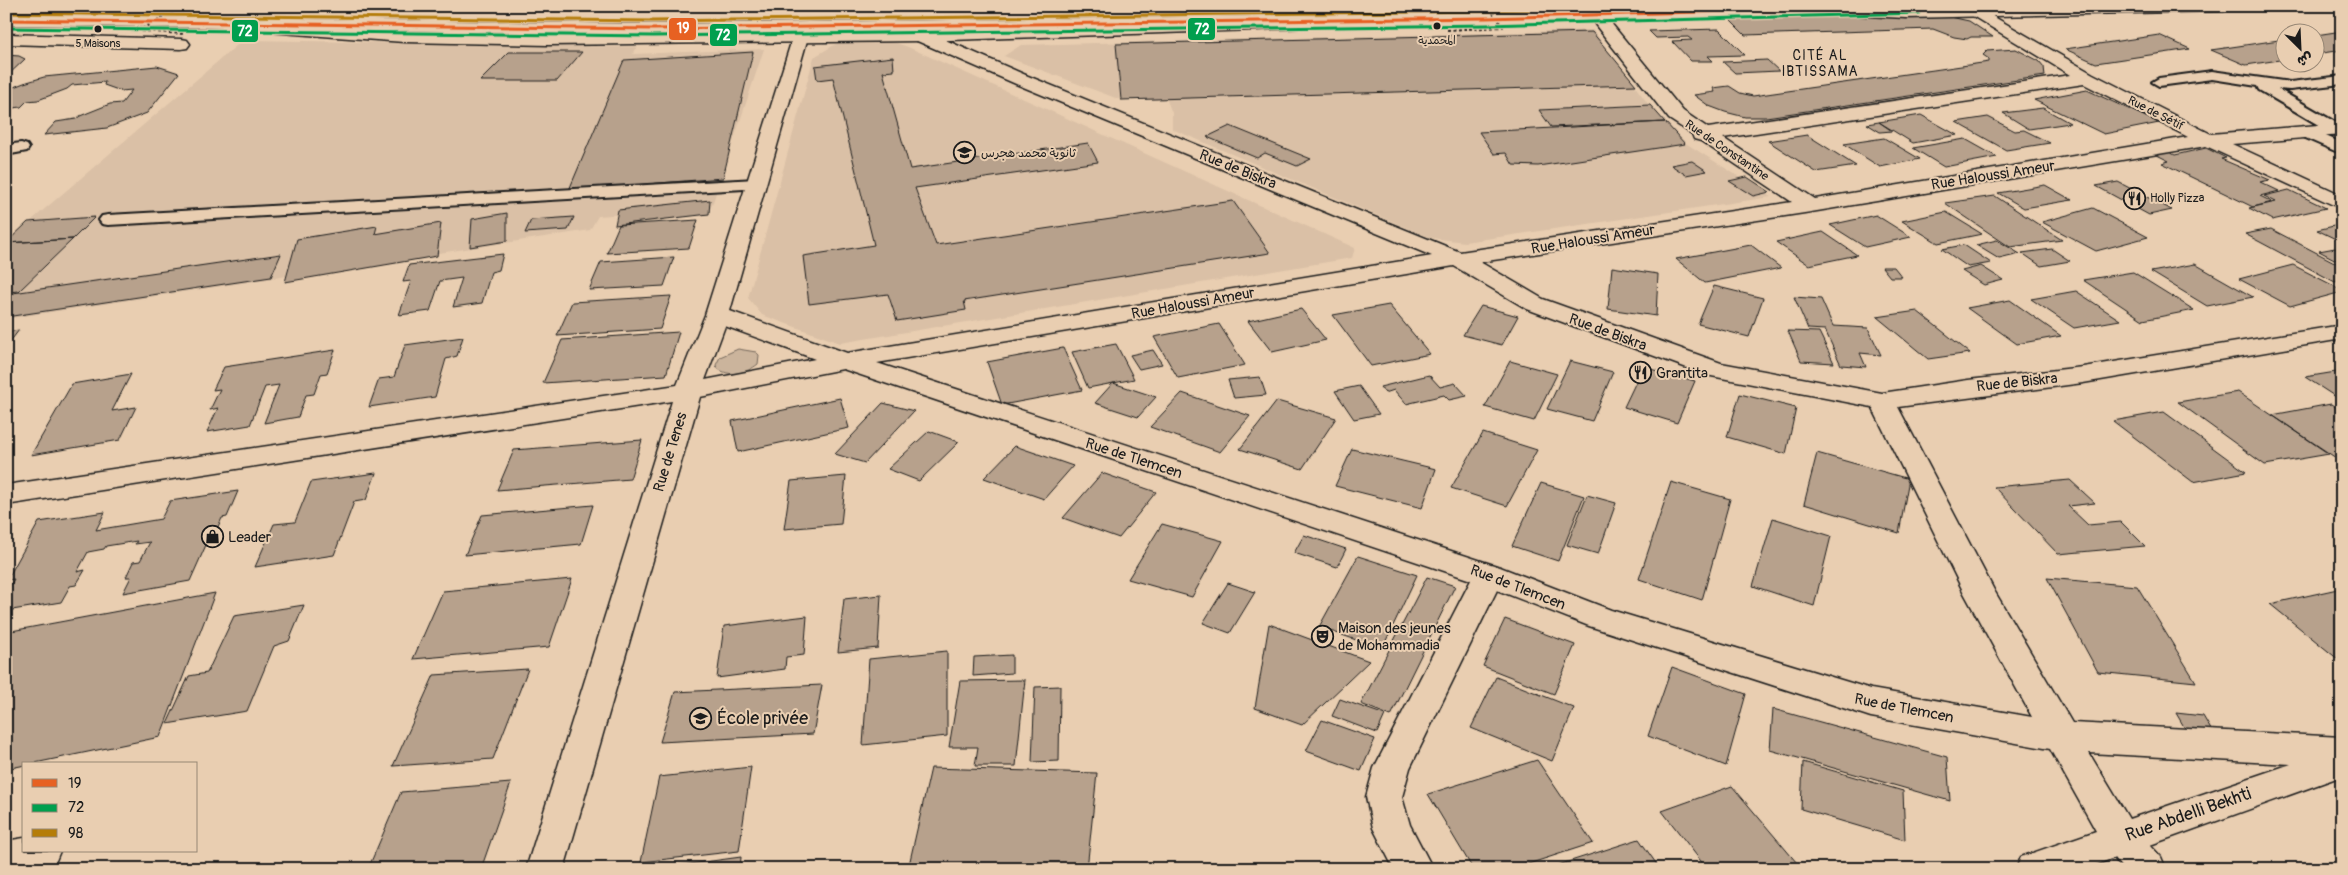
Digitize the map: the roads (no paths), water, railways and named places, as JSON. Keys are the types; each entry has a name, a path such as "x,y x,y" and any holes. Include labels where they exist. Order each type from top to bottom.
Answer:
{"main road":[{"path":"6,7 465,18 689,18 1677,6"},
{"path":"6,20 653,29 1487,12 1596,15 1919,6"},
{"path":"1807,9 1868,12 1977,12 2224,6"},
{"path":"214,23 434,38 548,40 921,36 1160,30 1487,12"},
{"name":"Rue de Sétif","path":"1977,12 2088,78 2208,140 2342,203"},
{"name":"Rue de Constantine","path":"1596,15 1676,115 1701,135 1811,206"},
{"name":"Rue de Biskra","path":"921,36 1022,80 1458,259 1535,304 1715,370 1882,402 1968,388 2083,375 2342,332"},
{"name":"Rue de Tenes","path":"545,869 688,390 718,315 800,37"},
{"path":"6,40 183,39"},
{"path":"1701,135 2088,78"},
{"name":"Rue Haloussi Ameur","path":"6,494 688,390 845,361 1458,259 1811,206 2208,140 2307,133 2341,136"},
{"name":"Rue de Tlemcen","path":"718,315 845,361 1489,575 1600,618 1871,704 2063,737 2342,752"},
{"path":"1882,402 1980,593 2063,737 2086,781 2120,838 2147,869"},
{"path":"1414,869 1392,828 1384,797 1392,768 1489,575"},
{"name":"Rue Abdelli Bekhti","path":"2035,869 2342,761"},
{"path":"6,858 36,852"}],"lane":[{"path":"2159,82 2212,75 2290,86 2342,80"},
{"path":"2252,81 2341,136"},
{"path":"108,220 756,184"}],"place":[{"name":"المحمدية","path":"1437,26"},
{"name":"5 Maisons","path":"98,29"},
{"name":"ثانوية محمد هجرس","path":"965,153"},
{"name":"Holly Pizza","path":"2134,198"},
{"name":"Grantita","path":"1640,373"},
{"name":"Leader","path":"212,537"},
{"name":"Maison des jeunes de Mohammadia","path":"1322,637"},
{"name":"École privée","path":"701,718"}],"district":[{"name":"CITÉ AL IBTISSAMA","path":"1820,64"}]}
